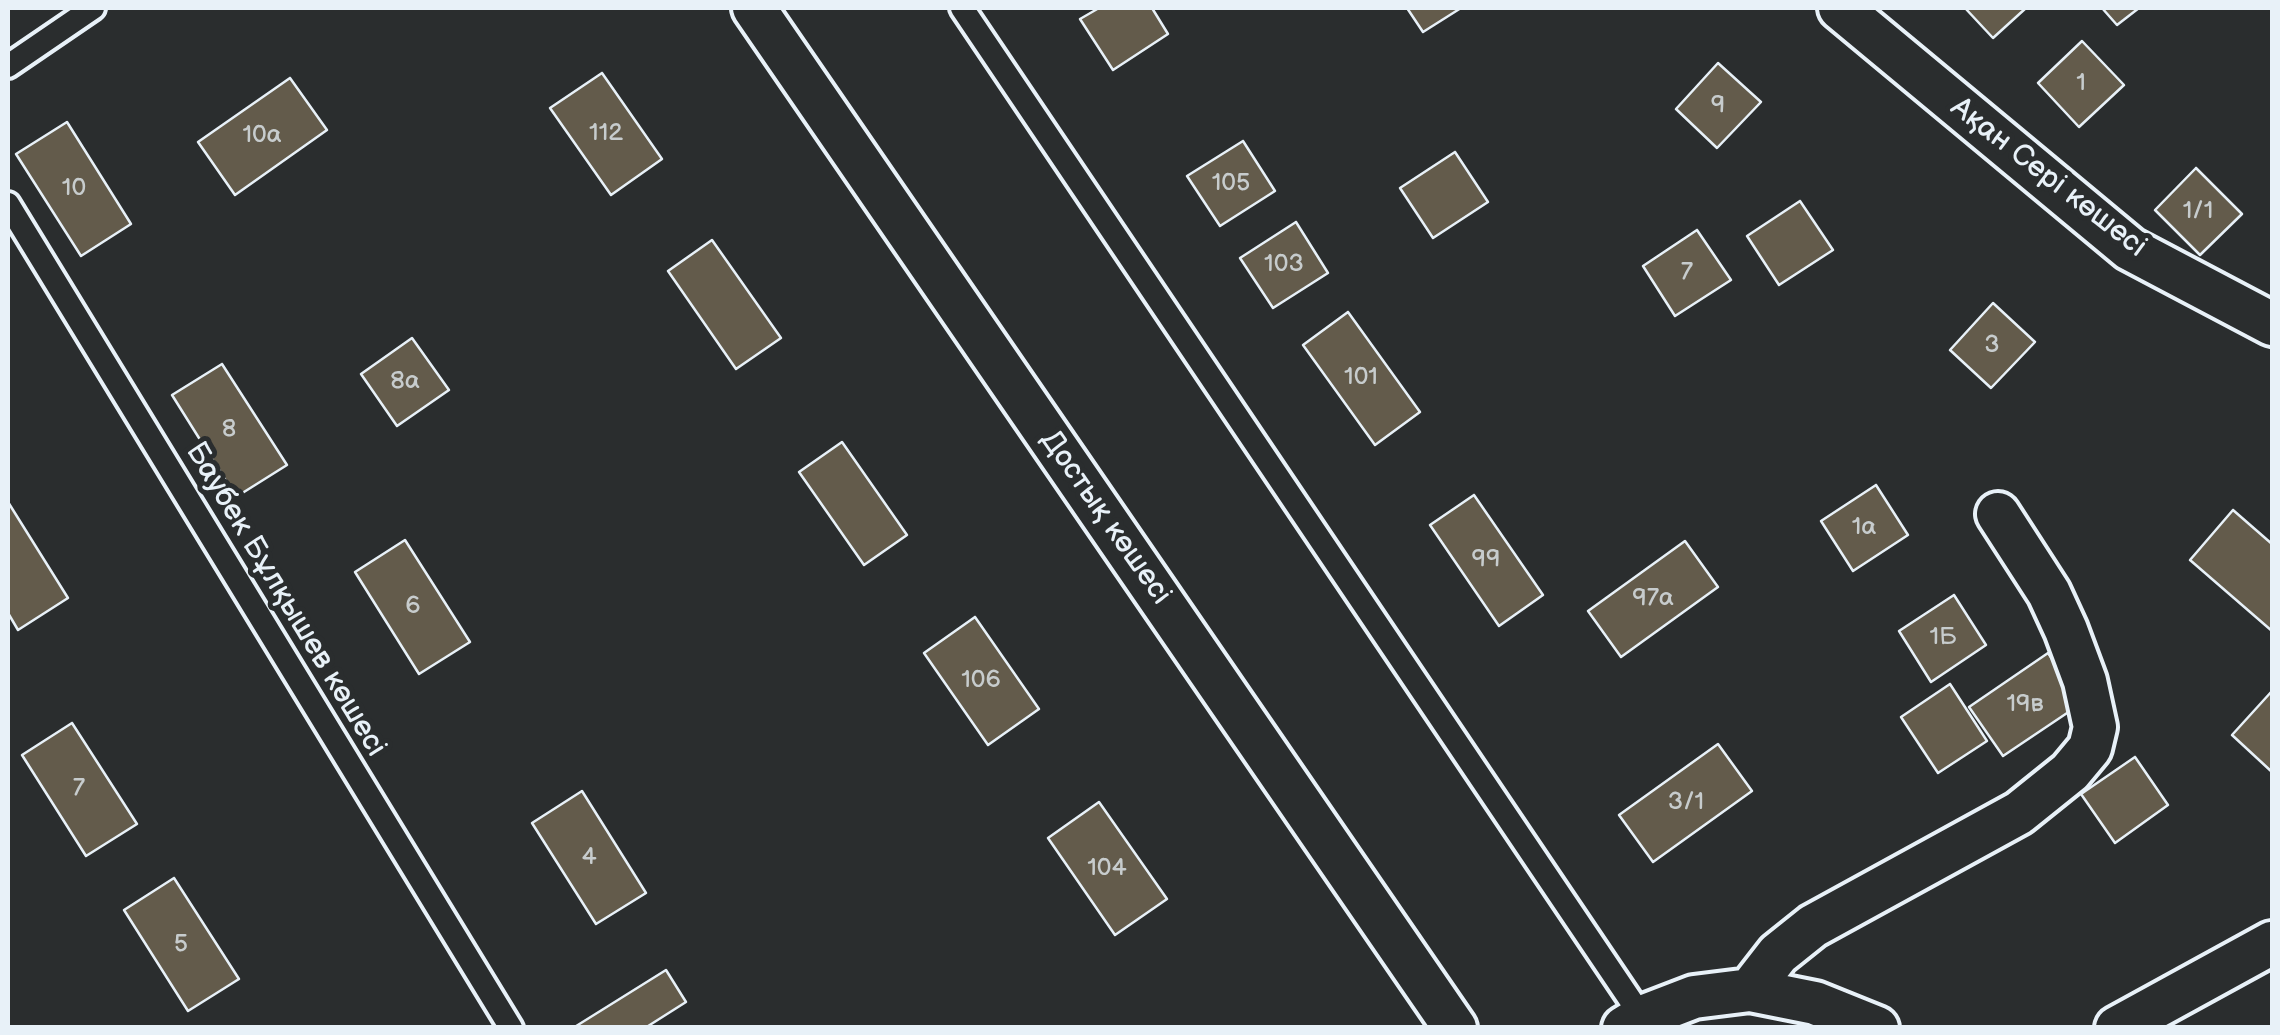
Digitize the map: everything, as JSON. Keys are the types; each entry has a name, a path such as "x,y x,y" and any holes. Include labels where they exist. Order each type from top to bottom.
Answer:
{"street":[{"name":"Достық көшесі","path":"754,8 1455,1028"},
{"name":"Ақан Сері көшесі","path":"1840,8 2130,249 2272,324"},
{"path":"1750,990 1778,954 1812,926 2018,814 2070,772 2090,748 2094,727 2085,681 2066,630 2049,593 1998,514"},
{"path":"2118,1028 2272,943"},
{"path":"1633,1022 1694,997 1750,990 1815,1003 1877,1028"}],"lane":[{"path":"8,66 93,8"},
{"path":"962,8 1633,1022"},
{"name":"Баубек Бұлқышев көшесі","path":"8,204 511,1028"}],"building":[{"path":"1099,8 1152,8 1168,34 1113,70 1080,19"},
{"path":"1407,8 1461,8 1423,32"},
{"path":"1965,8 2026,8 1993,38"},
{"path":"2102,8 2139,8 2117,25"},
{"path":"2082,41 2124,85 2079,127 2038,83"},
{"path":"1718,63 1761,102 1717,148 1676,109"},
{"path":"602,73 662,159 611,195 550,108"},
{"path":"290,78 327,130 235,195 198,142"},
{"path":"67,122 131,224 81,256 16,154"},
{"path":"1243,141 1275,191 1220,226 1187,176"},
{"path":"1455,152 1488,202 1433,238 1400,188"},
{"path":"2196,168 2242,214 2200,255 2155,210"},
{"path":"1800,201 1833,250 1779,285 1747,236"},
{"path":"1296,222 1328,273 1273,308 1240,258"},
{"path":"1697,230 1731,280 1675,316 1643,266"},
{"path":"712,240 781,338 736,369 668,271"},
{"path":"1993,303 2035,342 1991,388 1950,350"},
{"path":"1348,312 1420,412 1375,445 1303,345"},
{"path":"412,338 449,390 397,426 361,374"},
{"path":"222,364 287,465 236,497 172,395"},
{"path":"842,442 907,535 864,565 799,472"},
{"path":"1876,485 1908,535 1853,571 1821,521"},
{"path":"1474,495 1543,595 1499,626 1430,525"},
{"path":"8,502 68,598 18,630 8,613"},
{"path":"2233,510 2272,544 2272,631 2190,560"},
{"path":"405,540 470,642 419,674 355,572"},
{"path":"1685,541 1718,587 1621,657 1588,611"},
{"path":"1954,595 1986,645 1931,682 1899,631"},
{"path":"975,617 1039,709 988,745 924,653"},
{"path":"2048,653 2082,703 2003,756 1969,707"},
{"path":"1950,684 1987,741 1938,773 1901,717"},
{"path":"2272,691 2272,772 2232,735"},
{"path":"72,723 137,824 86,856 22,755"},
{"path":"1718,744 1752,791 1653,862 1619,815"},
{"path":"2135,757 2168,805 2115,843 2081,794"},
{"path":"582,791 646,893 596,924 532,823"},
{"path":"1099,802 1167,899 1115,935 1048,838"},
{"path":"174,878 239,979 188,1011 124,910"},
{"path":"666,970 686,1002 645,1028 573,1028"}]}
